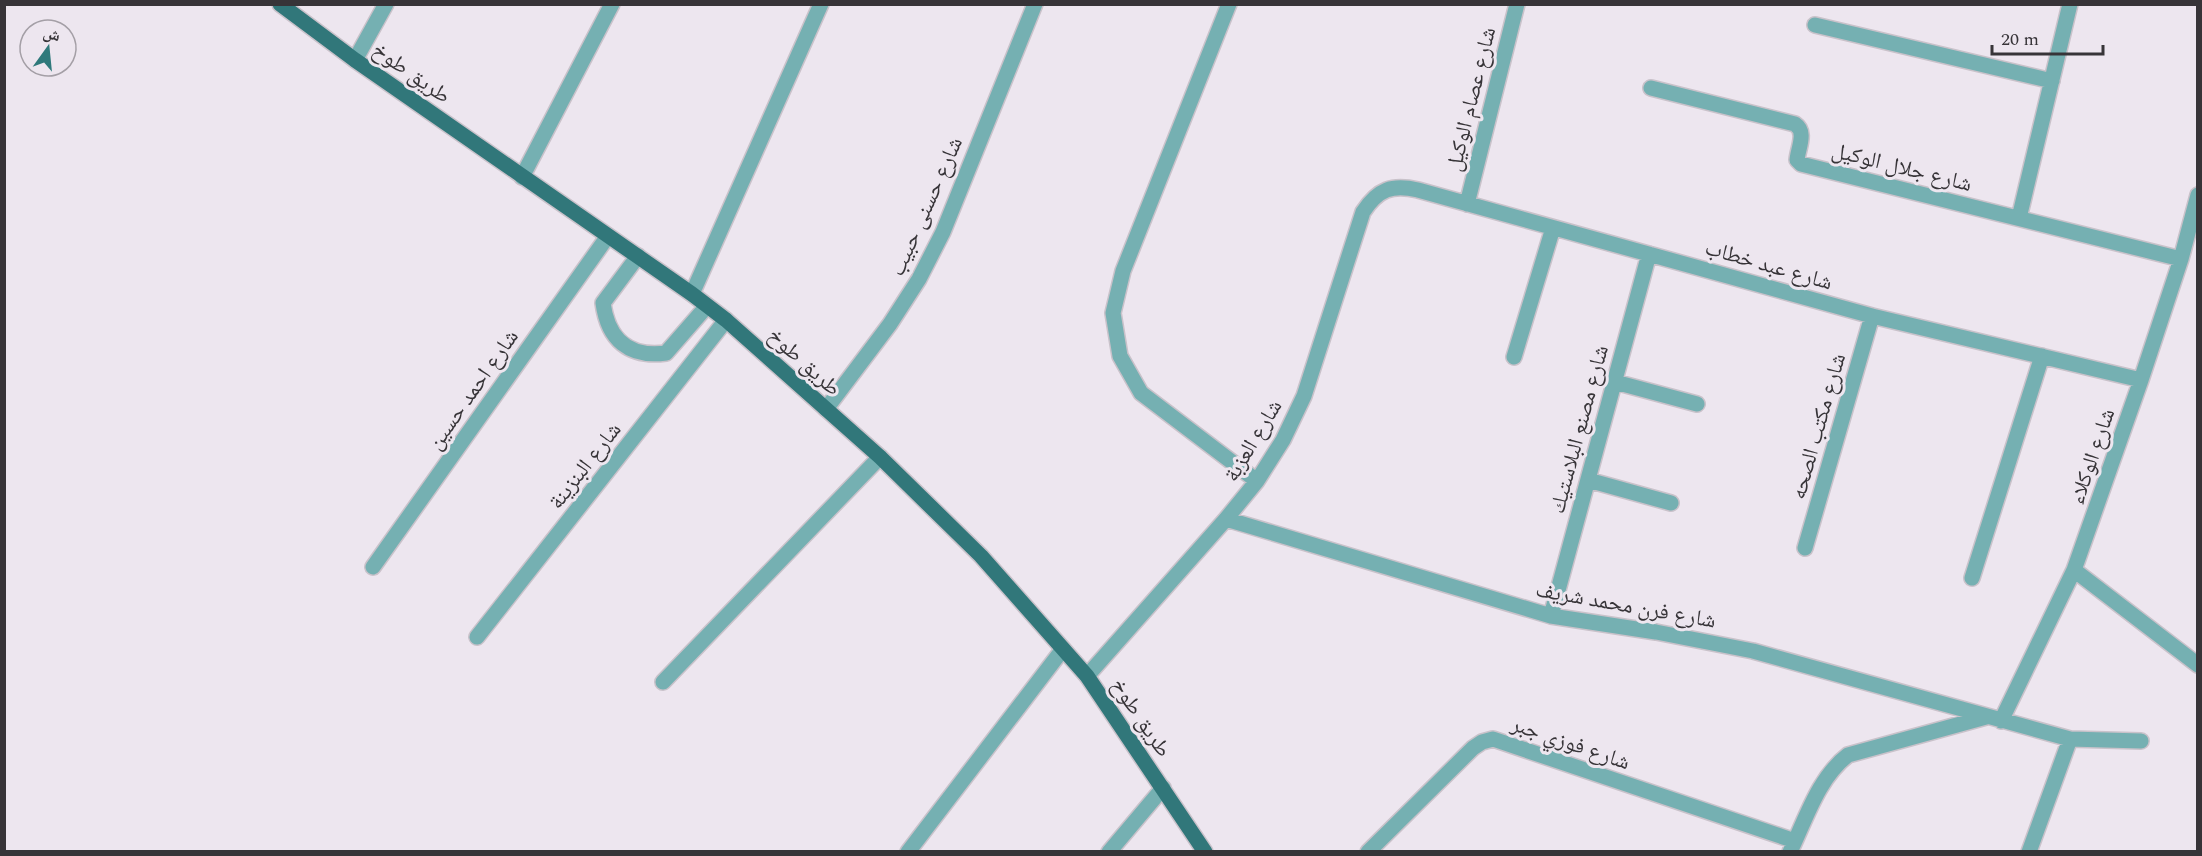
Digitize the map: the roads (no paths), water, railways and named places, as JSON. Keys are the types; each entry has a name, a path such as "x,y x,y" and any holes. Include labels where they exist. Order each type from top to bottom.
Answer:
{"main road":[{"name":"طريق طوخ","path":"280,4 354,60 692,294 726,320 880,457 981,556 1087,676 1205,852"}],"street":[{"path":"354,60 386,4"},
{"path":"522,177 612,4"},
{"path":"692,294 821,4"},
{"name":"شارع حسنى حبيب","path":"826,409 890,324 919,279 943,231 1035,4"},
{"path":"1229,4 1122,271 1113,313 1120,356 1141,393 1257,481"},
{"name":"شارع عصام الوكيل","path":"1467,204 1516,4"},
{"path":"2019,218 2070,4"},
{"path":"1815,25 2052,81"},
{"name":"شارع جلال الوكيل","path":"1651,88 1795,124 1800,128 1802,134 1797,160 1801,164 2181,259"},
{"name":"شارع عبد خطاب","path":"1386,190 1402,187 1872,316 2141,380"},
{"name":"شارع العزبة","path":"1087,676 1226,519 1257,481 1283,440 1304,396 1363,212 1372,199 1386,190"},
{"name":"شارع الوكلاء","path":"1994,719 2074,570 2141,380 2181,259 2198,195"},
{"path":"1514,357 1553,228"},
{"name":"شارع احمد حسين","path":"373,567 608,236"},
{"name":"شارع مصنع البلاستيك","path":"1551,616 1649,254"},
{"path":"638,256 603,303 605,320 613,335 625,346 638,353 652,355 666,353 707,306"},
{"name":"شارع مكتب الصحه","path":"1806,548 1872,316"},
{"name":"شارع البنزينة","path":"477,637 726,320"},
{"path":"1972,578 2042,356"},
{"path":"1615,382 1697,404"},
{"path":"663,682 880,457"},
{"path":"1588,480 1671,503"},
{"name":"شارع فرن محمد شريف","path":"1226,519 1551,616 1656,632 1753,651 2070,739 2141,741"},
{"path":"2074,570 2198,665"},
{"path":"908,852 1063,649"},
{"path":"1792,846 1825,779 1835,765 1848,755 1994,719"},
{"path":"2029,852 2070,739"},
{"name":"شارع فوزي جبر","path":"1368,852 1473,748 1482,742 1493,740 1792,846"},
{"path":"1108,852 1163,788"}]}
